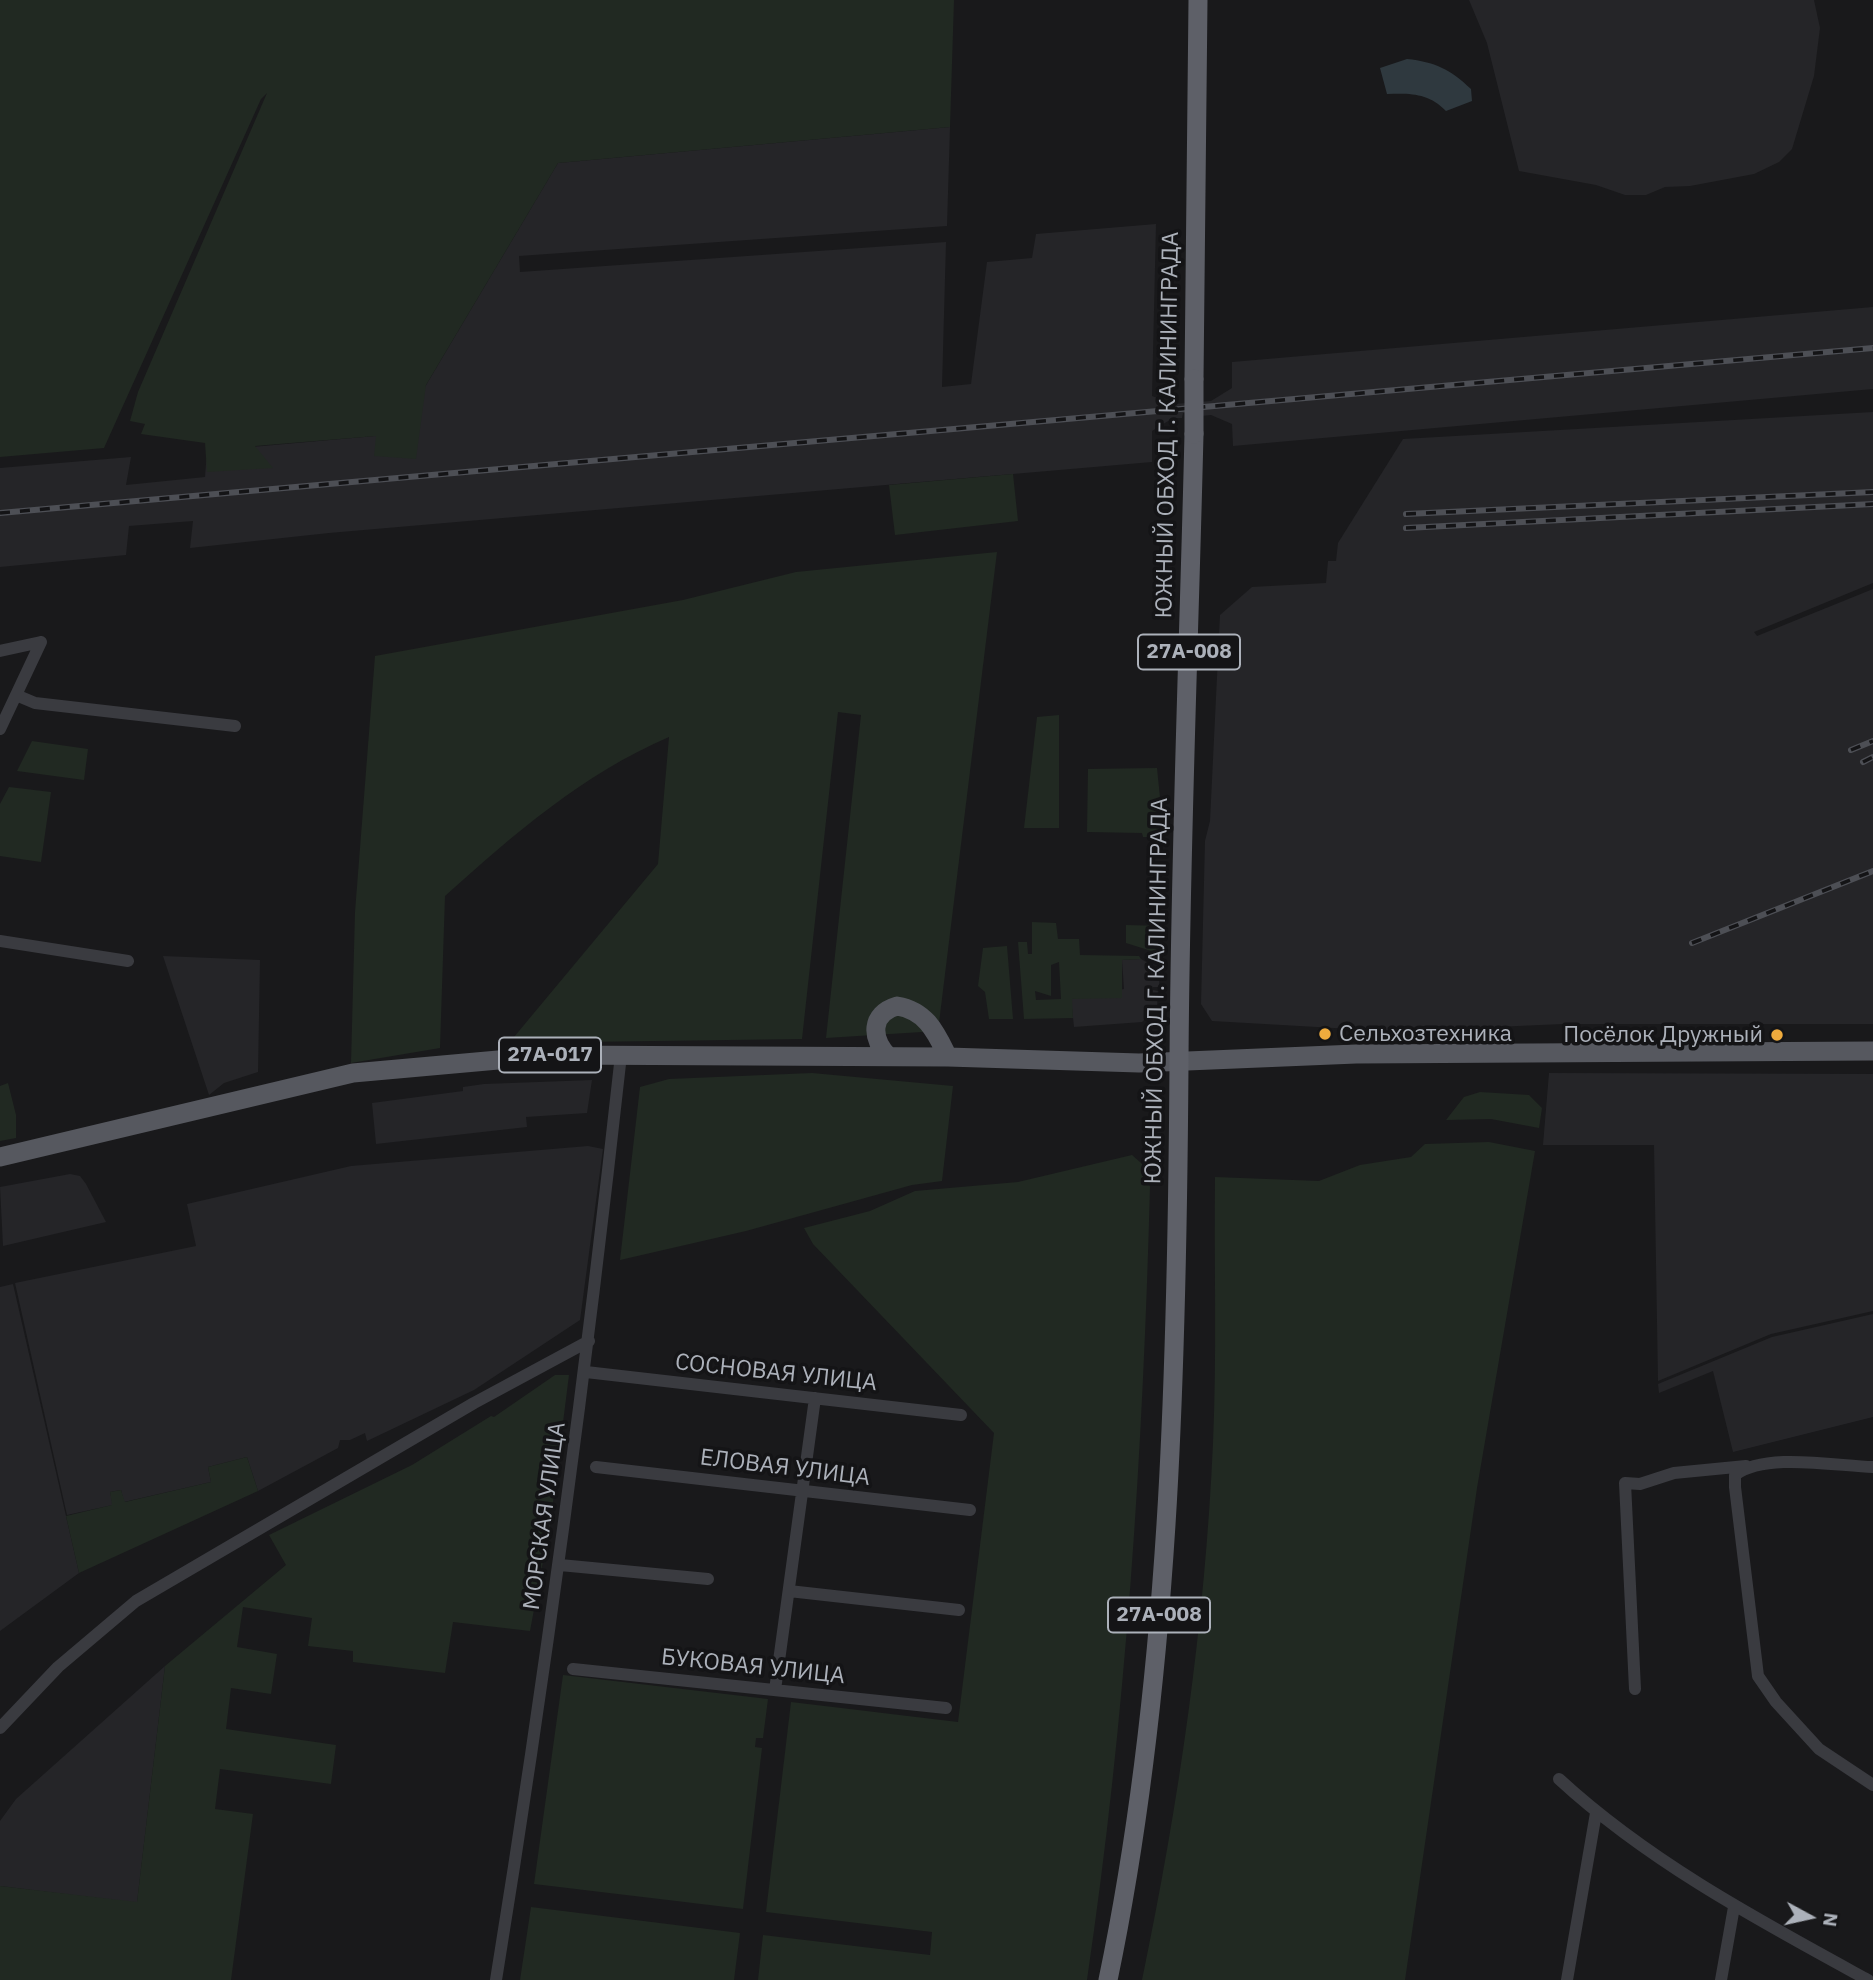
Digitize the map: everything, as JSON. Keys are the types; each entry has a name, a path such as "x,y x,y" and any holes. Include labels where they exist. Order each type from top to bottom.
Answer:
{"highway":[{"name":"ЮЖНЫЙ ОБХОД Г. КАЛИНИНГРАДА","path":"1108,1980 1146,1734 1166,1541 1173,1372 1194,434 1198,0"}],"main road":[{"path":"888,1056 876,1038 876,1026 881,1014 897,1006 908,1008 927,1021 947,1057"},
{"name":"27А-017","path":"0,1157 353,1073 554,1055 888,1056 1139,1063 1369,1054 1873,1051"}],"street":[{"path":"0,650 41,642 0,729"},
{"path":"16,695 35,703 235,726"},
{"path":"0,941 128,961"},
{"name":"МОРСКАЯ УЛИЦА","path":"496,1980 560,1565 586,1372 621,1055"},
{"path":"0,1728 58,1667 136,1601 463,1409 589,1341"},
{"name":"СОСНОВАЯ УЛИЦА","path":"586,1372 961,1415"},
{"path":"775,1690 815,1398"},
{"path":"1635,1689 1625,1483 1640,1483 1674,1473 1776,1463 1873,1467"},
{"path":"1747,1466 1735,1475 1735,1487 1758,1676 1776,1702 1819,1749 1873,1785"},
{"name":"ЕЛОВАЯ УЛИЦА","path":"596,1467 970,1510"},
{"path":"560,1565 708,1579"},
{"path":"789,1591 959,1610"},
{"name":"БУКОВАЯ УЛИЦА","path":"573,1669 946,1708"},
{"path":"1559,1779 1596,1813 1734,1907 1868,1980"},
{"path":"1567,1980 1596,1813"},
{"path":"1721,1980 1734,1907"}],"shaded area":[{"path":"0,0 954,0 950,127 558,163 426,385 416,459 374,456 376,436 255,446 273,468 207,472 205,443 141,434 145,424 130,421 138,392 267,93 261,99 104,448 0,457"},
{"path":"1469,0 1814,0 1820,28 1814,76 1792,149 1779,162 1754,174 1690,186 1665,187 1646,195 1625,195 1596,185 1519,171 1487,43"},
{"path":"1407,59 1426,62 1456,76 1471,89 1472,101 1446,111 1426,97 1387,94 1380,68"},
{"path":"950,127 947,226 519,256 520,272 946,242 942,387 971,384 987,262 1032,258 1036,234 1156,224 1152,396 1174,404 1211,401 1232,388 1232,362 1873,307 1873,389 1233,446 1232,424 1211,415 1201,416 1201,412 1183,413 1182,418 1173,418 1152,431 1152,462 329,533 190,548 193,521 129,526 126,555 0,567 0,468 131,457 126,485 205,477 207,451 397,434 558,163"},
{"path":"1873,412 1873,583 1754,632 1757,636 1873,589 1873,1024 1563,1024 1495,1027 1474,1036 1212,1021 1201,1004 1205,841 1210,821 1220,615 1252,587 1326,583 1328,561 1336,561 1338,543 1403,439"},
{"path":"1013,474 1018,521 895,535 889,485"},
{"path":"997,552 938,1031 826,1038 861,715 838,712 802,1039 509,1043 658,864 669,737 607,769 579,787 524,828 445,896 440,1048 351,1063 355,912 375,656 683,600 796,572"},
{"path":"1059,715 1059,828 1024,828 1037,717"},
{"path":"32,741 88,749 84,780 17,771"},
{"path":"1157,768 1164,837 1143,837 1142,833 1087,832 1088,769"},
{"path":"9,787 51,792 41,862 0,856 0,804"},
{"path":"1032,922 1056,923 1058,939 1079,939 1080,955 1139,956 1141,959 1122,960 1122,998 1072,999 1073,1018 1024,1019 1018,942 1027,942 1028,954 1032,954","holes":["1059,962 1061,999 1036,1000 1035,991 1051,996 1051,965"]},
{"path":"1126,925 1163,926 1161,954 1126,943"},
{"path":"1007,946 1013,1019 989,1019 985,992 978,986 983,948"},
{"path":"163,956 260,960 258,1072 224,1083 209,1095"},
{"path":"1141,959 1160,970 1159,987 1153,987 1153,990 1158,991 1157,1007 1142,1022 1074,1027 1071,999 1124,989 1122,960"},
{"path":"812,1073 953,1086 942,1181 912,1185 746,1231 620,1260 640,1087 669,1079"},
{"path":"1549,1073 1873,1074 1873,1311 1771,1334 1658,1381 1654,1145 1543,1145"},
{"path":"592,1080 587,1113 526,1117 527,1127 376,1144 372,1103 463,1091 463,1087 484,1084"},
{"path":"8,1083 16,1115 16,1138 0,1141 0,1086"},
{"path":"1480,1092 1529,1095 1542,1108 1539,1128 1491,1119 1446,1120 1464,1097"},
{"path":"1489,1142 1535,1151 1477,1488 1405,1980 1142,1980 1179,1780 1204,1578 1214,1410 1215,1177 1319,1181 1360,1165 1411,1157 1425,1144"},
{"path":"588,1146 603,1149 580,1320 474,1390 367,1441 365,1433 350,1440 340,1440 338,1448 258,1491 247,1457 208,1467 211,1482 124,1502 121,1490 110,1492 113,1505 67,1515 15,1283 196,1246 187,1204 351,1166"},
{"path":"1132,1155 1149,1170 1150,1187 1143,1385 1122,1684 1101,1882 1087,1980 758,1980 763,1935 930,1955 932,1932 766,1912 791,1702 958,1722 994,1433 813,1244 804,1228 870,1211 915,1191 1018,1182"},
{"path":"70,1174 80,1176 86,1184 106,1222 3,1246 0,1187"},
{"path":"13,1284 79,1573 0,1631 0,1287"},
{"path":"1873,1314 1873,1417 1733,1452 1713,1371 1659,1393 1658,1384 1772,1337"},
{"path":"555,1375 569,1375 551,1518 530,1631 453,1622 445,1673 353,1662 353,1651 308,1646 312,1618 243,1607 237,1647 277,1654 271,1694 231,1688 226,1729 336,1745 331,1784 220,1769 215,1809 253,1814 231,1980 0,1980 0,1886 137,1902 165,1666 286,1565 269,1535 412,1465 491,1416 494,1417"},
{"path":"247,1457 258,1491 79,1573 66,1516 112,1505 110,1492 121,1490 125,1502 211,1482 208,1467"},
{"path":"165,1666 137,1903 0,1886 0,1821 16,1799"},
{"path":"563,1675 768,1699 763,1738 756,1738 755,1747 762,1748 743,1909 534,1884"},
{"path":"531,1907 740,1933 734,1980 520,1980"}],"railway":[{"path":"0,513 1873,348"},
{"path":"1406,514 1873,492"},
{"path":"1406,528 1873,504"},
{"path":"1851,750 1873,741"},
{"path":"1863,762 1873,757"},
{"path":"1692,943 1873,871"}],"place":[{"name":"Сельхозтехника","path":"1325,1034"},
{"name":"Посёлок Дружный","path":"1777,1035"}]}
